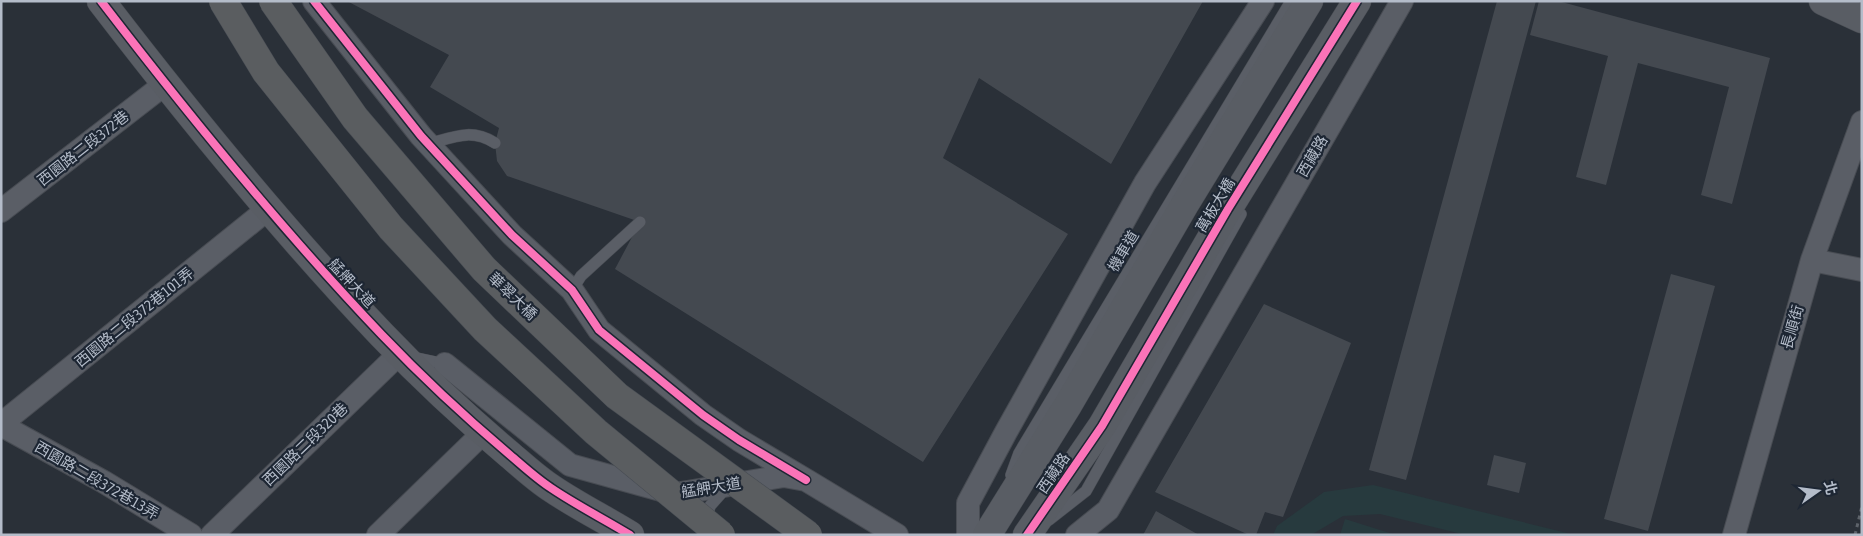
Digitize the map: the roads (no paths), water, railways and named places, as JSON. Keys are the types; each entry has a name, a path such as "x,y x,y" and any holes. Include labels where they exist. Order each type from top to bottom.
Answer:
{"highway":[{"path":"223,1 273,80 391,228 485,329 596,432 721,535"},
{"name":"華翠大橋","path":"274,1 355,118 484,269 617,396 808,535"}],"street":[{"name":"艋舺大道","path":"101,1 165,84 268,209 332,283 399,354 483,433 550,488 630,535"},
{"path":"314,1 428,144 512,235 572,290 599,330 718,425 806,480"},
{"path":"968,535 968,503 1016,415 1145,183 1263,1"},
{"name":"萬板大橋","path":"1061,400 1185,204 1308,1"},
{"name":"萬板大橋","path":"1110,430 1228,209 1357,1"},
{"name":"西藏路","path":"1077,535 1108,510 1402,1"},
{"path":"1823,1 1862,19"},
{"name":"西園路二段372巷","path":"1,211 165,84"},
{"name":"長順街","path":"1734,535 1812,260 1862,122"},
{"name":"西園路二段372巷101弄","path":"1,425 268,209"},
{"path":"1812,260 1862,270"},
{"name":"西園路二段320巷","path":"212,535 399,354"},
{"name":"艋舺大道","path":"445,364 570,465 675,494 784,476 806,480 897,535"},
{"name":"西藏路","path":"991,528 1061,400"},
{"name":"西園路二段372巷13弄","path":"1,425 104,482 191,535"},
{"name":"西藏路","path":"1029,535 1110,430"},
{"path":"378,535 483,433"}],"lane":[{"name":"機車道","path":"1061,400 1291,1"},
{"path":"1338,54 1370,1"},
{"path":"428,144 471,134 484,136 495,143"},
{"path":"1110,430 1246,205"},
{"path":"572,290 581,276 640,222"},
{"name":"艋舺大道","path":"399,354 445,364"},
{"path":"703,535 710,506 729,485"}]}
